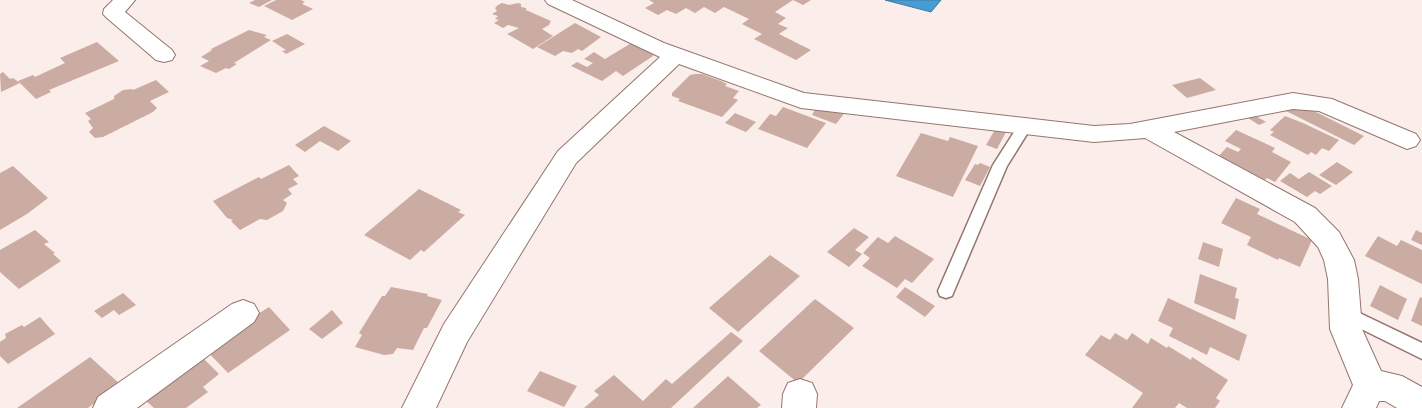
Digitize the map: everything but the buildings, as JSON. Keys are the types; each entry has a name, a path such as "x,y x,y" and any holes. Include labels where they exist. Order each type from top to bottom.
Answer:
{"street":[{"path":"125,0 115,9 114,14 164,55"},
{"path":"555,0 656,48 801,100 1094,134 1147,128 1293,101 1324,104 1407,140"},
{"path":"419,408 455,334 568,157 676,55"},
{"path":"1147,128 1305,215 1329,240 1339,260 1343,279 1346,329 1364,397 1390,387 1422,404"},
{"path":"110,408 243,313"}],"lane":[{"path":"946,290 1000,165 1025,126"},
{"path":"1344,313 1422,351"}],"water":[{"path":"885,0 941,0 931,12"}]}
